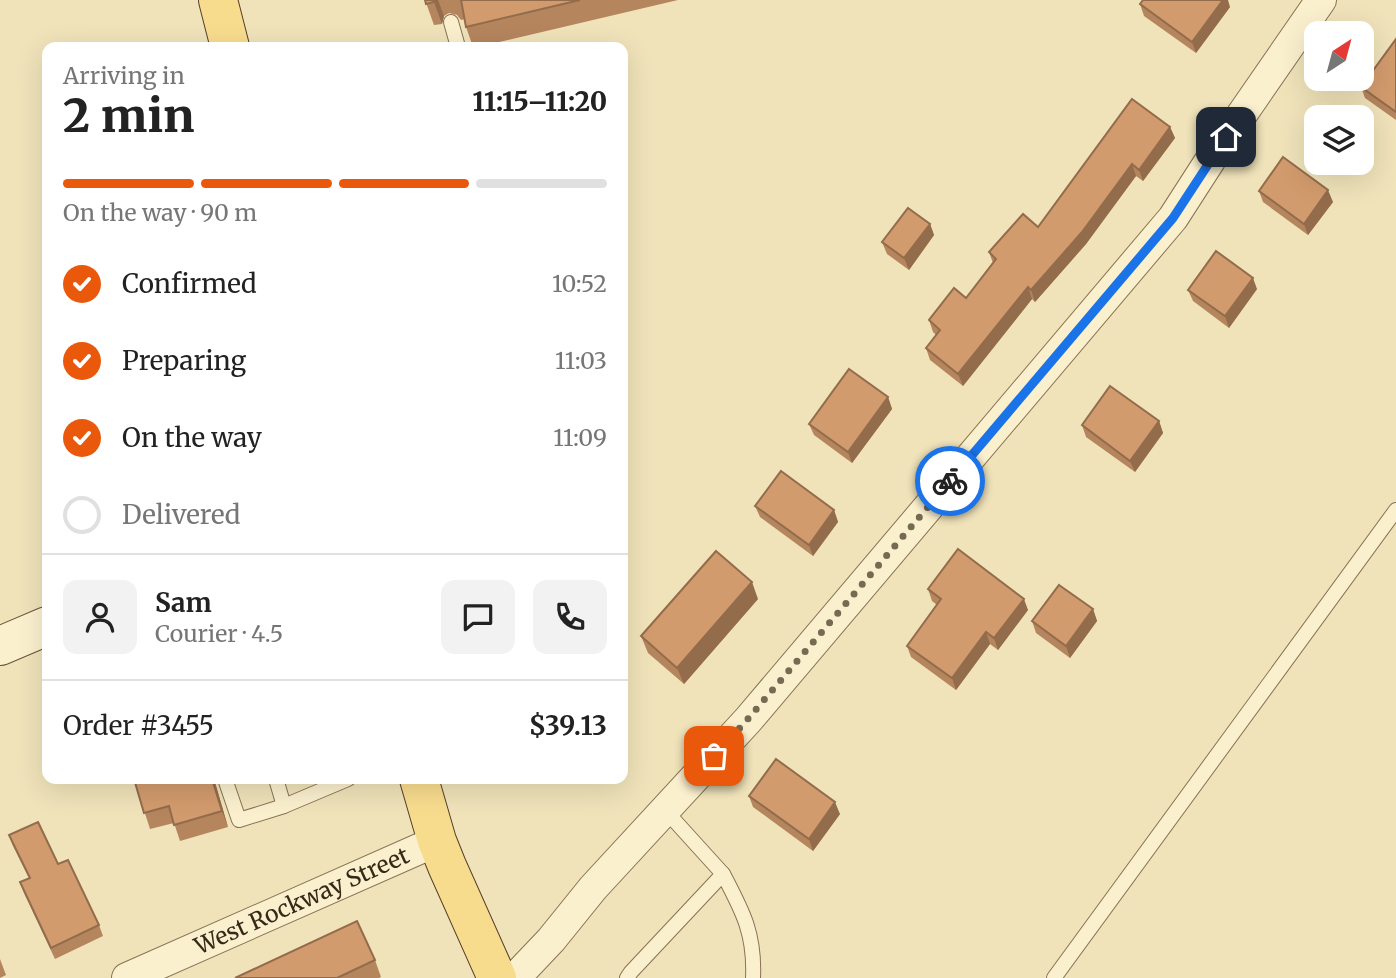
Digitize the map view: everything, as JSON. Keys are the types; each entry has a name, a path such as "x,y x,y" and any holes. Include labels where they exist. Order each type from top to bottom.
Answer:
{"main road":[{"path":"218,0 229,42"},
{"path":"420,784 437,841 497,978"}],"street":[{"path":"515,978 551,940 593,888 747,720 1173,218 1321,0"},
{"path":"0,646 42,628"},
{"name":"West Rockway Street","path":"127,978 437,841"}],"lane":[{"path":"451,22 457,42"},
{"path":"1054,978 1396,510"},
{"path":"227,784 239,820 284,806 324,784"},
{"path":"277,784 284,806"},
{"path":"665,810 723,874 750,934 754,960 753,978"},
{"path":"628,978 723,874"}],"building":[{"path":"461,0 580,0 466,27"},
{"path":"1143,0 1223,0 1192,42 1140,4"},
{"path":"1396,39 1396,112 1367,91 1374,91 1374,69"},
{"path":"1132,99 1170,127 1139,170 1132,164 1082,232 1031,290 1028,287 958,374 926,348 940,330 929,320 954,288 966,298 996,259 989,252 1023,214 1038,227"},
{"path":"1283,157 1328,190 1304,224 1259,191"},
{"path":"908,208 930,224 904,258 882,242"},
{"path":"1216,251 1253,278 1225,316 1188,290"},
{"path":"849,369 888,397 848,452 809,424"},
{"path":"1110,386 1159,421 1130,461 1082,425"},
{"path":"781,471 834,510 809,545 755,506"},
{"path":"958,549 1024,599 994,638 986,632 952,678 907,646 941,599 928,589"},
{"path":"716,551 752,582 677,668 641,636"},
{"path":"1059,585 1093,609 1066,646 1032,621"},
{"path":"776,759 835,802 809,839 749,796"},
{"path":"135,784 214,784 222,811 174,825 169,806 144,813"},
{"path":"38,822 58,864 68,860 99,925 51,948 20,882 30,878 9,835"},
{"path":"357,921 375,960 337,978 235,978"}],"way so far":[{"path":"714,756 950,481"}],"route":[{"path":"950,481 1173,218 1226,137"}]}
